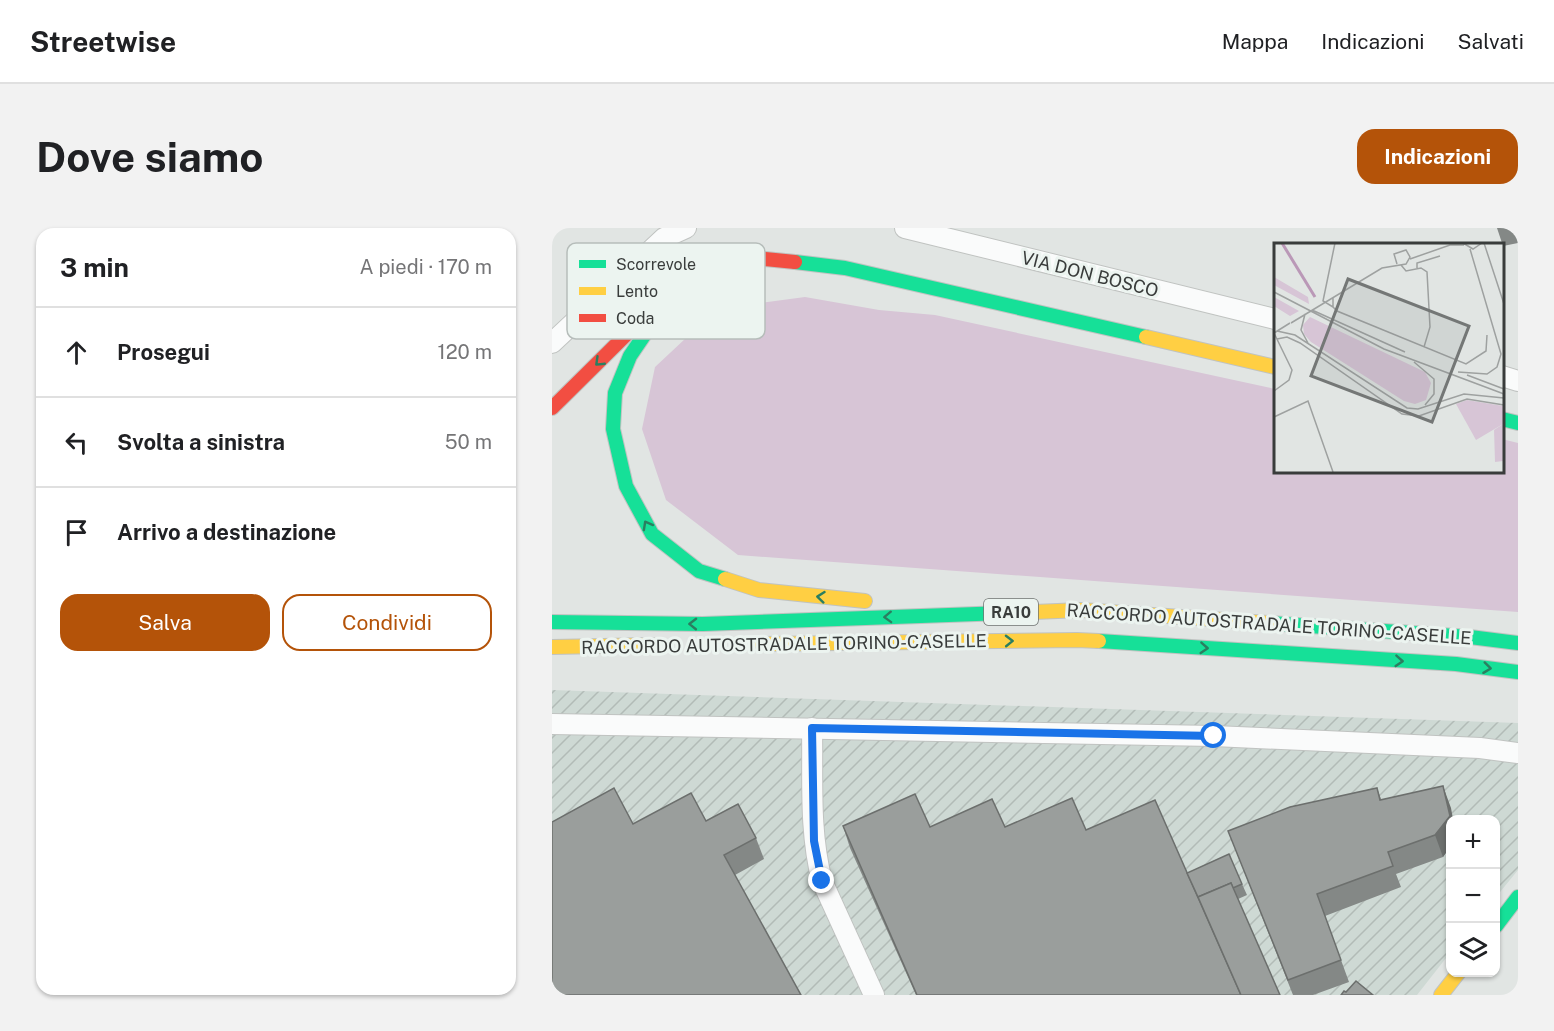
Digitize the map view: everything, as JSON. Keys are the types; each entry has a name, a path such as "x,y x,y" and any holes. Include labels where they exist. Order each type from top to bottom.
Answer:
{"main road":[{"path":"765,259 845,268 1274,367"},
{"path":"552,408 622,339"},
{"path":"641,339 630,356 615,393 613,429 626,486 652,534 699,571 759,590 983,614"},
{"path":"1503,419 1518,423"},
{"name":"RACCORDO AUTOSTRADALE TORINO-CASELLE","path":"552,622 704,624 1081,610 1470,637 1518,643"},
{"name":"RACCORDO AUTOSTRADALE TORINO-CASELLE","path":"743,644 1077,640 1456,664 1518,672"},
{"name":"RACCORDO AUTOSTRADALE TORINO-CASELLE","path":"552,647 671,645"},
{"path":"1498,923 1518,897"},
{"path":"1442,995 1455,977"}],"street":[{"path":"658,243 664,237 686,228"},
{"name":"VIA DON BOSCO","path":"905,228 1274,319"},
{"path":"552,343 567,329"},
{"path":"1503,376 1518,381"},
{"path":"552,724 1214,736 1480,748 1518,753"},
{"path":"812,728 814,841 822,881 874,995"}],"shaded area":[{"path":"805,297 879,310 935,315 1274,389 1274,472 1503,472 1503,439 1518,443 1518,612 738,555 666,500 642,429 655,367 685,339 765,339 765,302"},
{"path":"552,690 1518,723 1518,870 1500,892 1500,815 1446,815 1446,958 1417,995 552,995"}],"building":[{"path":"1443,786 1450,815 1446,815 1446,821 1435,835 1388,852 1393,866 1317,894 1341,960 1288,980 1228,831 1290,807 1377,788 1380,800"},
{"path":"614,788 633,824 691,793 706,821 738,804 756,838 724,855 801,995 552,995 552,822"},
{"path":"915,794 930,827 992,799 1005,827 1072,798 1086,830 1155,800 1241,995 917,995 843,826"},
{"path":"1229,854 1242,884 1233,888 1231,883 1198,897 1187,873"},
{"path":"1231,883 1280,995 1241,995 1198,897"},
{"path":"1356,981 1373,995 1341,995"}],"traffic: fast":[{"path":"795,262 845,268 1146,337"},
{"path":"642,339 630,356 615,393 613,429 626,486 652,534 699,571 725,579"},
{"path":"1503,419 1518,423"},
{"path":"552,622 703,624 1034,612"},
{"path":"1268,623 1470,637 1518,643"},
{"path":"1099,641 1456,664 1518,672"},
{"path":"1498,923 1518,897"}],"traffic: slow":[{"path":"1146,337 1274,367"},
{"path":"725,579 759,590 865,601"},
{"path":"1034,612 1081,610 1268,623"},
{"path":"762,644 1099,641"},
{"path":"552,647 653,645"},
{"path":"1441,995 1455,977"}],"traffic: jam":[{"path":"765,259 795,262"},
{"path":"552,408 622,339"}],"route":[{"path":"822,881 814,841 812,728 1214,736"}]}
